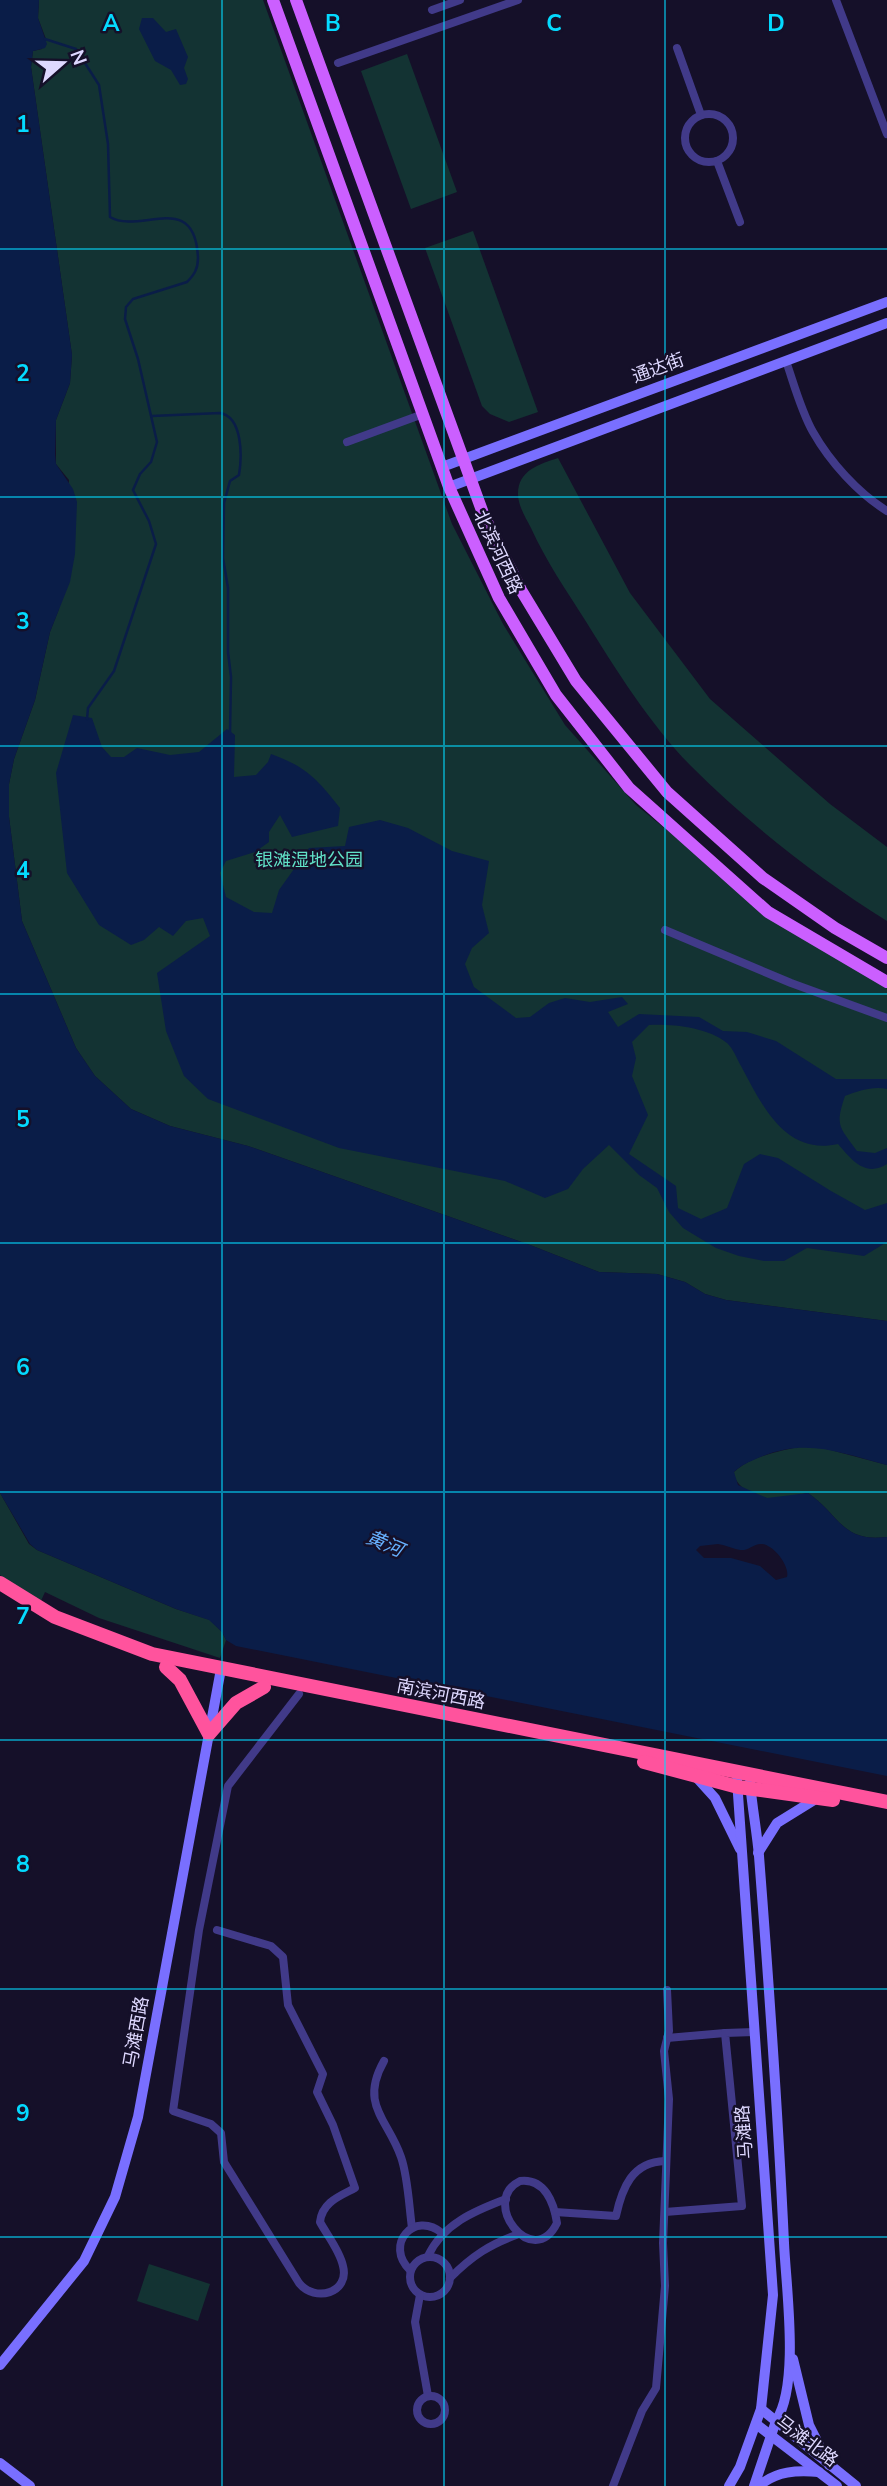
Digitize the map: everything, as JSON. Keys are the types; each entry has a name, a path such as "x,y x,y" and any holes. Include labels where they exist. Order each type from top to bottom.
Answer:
{"highway":[{"name":"南滨河西路","path":"0,1583 55,1617 152,1654 264,1687 636,1760 744,1787 818,1797 887,1811"},
{"name":"南滨河西路","path":"0,1594 50,1625 166,1667 220,1674 742,1771 887,1802"},
{"path":"166,1667 180,1680 209,1734 236,1703 264,1687"}],"main road":[{"name":"北滨河西路","path":"273,0 449,487 499,598 556,695 629,788 768,912 887,982"},
{"name":"北滨河西路","path":"296,0 484,516 521,590 576,681 667,792 763,878 835,928 887,958"},
{"name":"通达街","path":"442,467 887,302"},
{"path":"449,487 887,323"},
{"name":"马滩西路","path":"0,2365 84,2261 115,2197 138,2117 220,1674"},
{"name":"马滩路","path":"742,1771 758,1853 789,2336 788,2388 757,2486"},
{"path":"693,1775 715,1798 743,1855"},
{"name":"马滩路","path":"729,2486 740,2468 761,2409 773,2295 743,1855 744,1787"},
{"path":"758,1853 777,1823 818,1797"},
{"path":"789,2336 809,2425 824,2469"},
{"path":"761,2409 824,2469"},
{"name":"马滩北路","path":"756,2424 771,2437 856,2486"},
{"path":"0,2463 30,2486"},
{"path":"757,2486 782,2473 824,2469"},
{"name":"马滩北路","path":"824,2469 837,2486"}],"street":[{"path":"432,10 460,0"},
{"path":"338,64 518,0"},
{"path":"836,0 887,134"},
{"path":"677,48 701,114"},
{"path":"701,114 720,116 732,130 734,139 731,148 717,161 699,159 691,154 686,146 687,127 701,114"},
{"path":"717,161 740,222"},
{"path":"786,361 812,430 831,460 874,503 887,511"},
{"path":"347,442 423,414"},
{"path":"665,930 791,983 887,1018"},
{"path":"217,1930 271,1946 283,1957 288,2005 323,2074 317,2092 333,2125 355,2188 327,2204 320,2215 320,2222 344,2273 338,2287 325,2294 310,2293 299,2283 224,2162 221,2133 211,2124 173,2111 199,1930 228,1786 299,1694"},
{"path":"613,2486 642,2410 656,2388 664,2286 665,2161 669,2099 664,2051 667,2038 667,1990"},
{"path":"667,2038 754,2032"},
{"path":"665,2212 742,2206 725,2033"},
{"path":"384,2061 374,2086 374,2100 401,2157 412,2228"},
{"path":"555,2212 616,2216 621,2191 629,2178 648,2163 665,2161"},
{"path":"442,2233 428,2225 412,2228 401,2240 404,2264 410,2270 412,2287 420,2295 431,2297 442,2293 450,2278 472,2256 501,2240 519,2234 534,2239 548,2235 557,2223 555,2206 545,2190 532,2182 520,2181 515,2184 510,2188 506,2199 508,2218 519,2234"},
{"path":"428,2256 442,2233 459,2220 506,2199"},
{"path":"410,2270 417,2260 428,2256 444,2262 450,2278"},
{"path":"420,2295 415,2322 428,2396"}],"green space":[{"name":"银滩湿地公园","path":"39,0 263,0 452,524 503,624 565,725 636,805 768,912 887,982 887,1321 726,1300 705,1294 685,1282 657,1274 599,1272 248,1146 170,1126 131,1109 95,1076 76,1048 22,921 9,817 9,784 14,759 35,700 50,632 59,609 69,480 56,464 56,420 70,383 72,355 31,67 33,51 42,49 46,39 38,18"},
{"path":"407,54 457,192 411,209 361,71"},
{"path":"473,231 538,412 509,422 490,414 482,406 425,248"},
{"path":"558,458 630,593 710,699 830,804 887,847 887,921 835,887 737,809 676,750 634,696 550,564 519,503 519,486 526,474 537,466"},
{"path":"804,1446 823,1448 887,1465 887,1537 872,1538 850,1531 808,1493 767,1498 750,1493 737,1482 734,1472 749,1461"},
{"path":"0,1493 29,1544 37,1550 176,1609 210,1620 226,1640 220,1658 99,1618 45,1592 40,1603 0,1575"},
{"path":"149,2264 210,2284 198,2321 137,2301"}],"water":[{"name":"黄河","path":"0,0 39,0 38,18 47,44 45,48 33,51 31,67 72,355 70,383 56,420 55,454 56,464 73,489 77,502 75,554 70,582 50,632 35,700 14,759 9,784 9,817 22,921 76,1048 95,1076 131,1109 170,1126 248,1146 599,1272 657,1274 685,1282 705,1294 726,1300 887,1321 887,1465 838,1452 808,1448 775,1452 748,1462 734,1472 738,1485 767,1498 808,1493 850,1531 872,1538 887,1537 887,1776 236,1646 226,1640 222,1632 209,1620 176,1609 37,1550 30,1544 0,1493","holes":["718,1544 740,1550 759,1544 767,1545 784,1562 787,1577 776,1580 760,1566 731,1558 704,1558 696,1550 700,1546"]},
{"path":"142,18 153,18 166,32 176,29 188,57 184,68 188,79 186,84 180,85 171,70 155,61 139,29"},
{"path":"73,715 92,718 102,747 111,757 124,757 137,748 170,755 199,752 227,729 235,735 234,777 256,775 268,762 271,754 303,769 325,789 340,808 338,826 292,837 280,815 269,832 269,842 255,852 226,861 220,873 226,897 254,912 272,913 279,890 309,848 345,846 349,827 380,820 408,828 452,851 489,861 482,905 489,933 472,948 465,964 474,987 516,1018 530,1017 549,1003 565,998 590,1002 622,997 628,1004 608,1012 618,1027 639,1014 699,1017 723,1031 747,1032 776,1041 836,1079 887,1079 887,1089 871,1089 845,1096 840,1114 840,1125 857,1151 875,1153 887,1148 887,1164 879,1168 865,1168 853,1161 838,1144 819,1146 790,1135 767,1111 727,1043 710,1033 689,1028 649,1025 632,1042 636,1058 632,1076 648,1115 629,1154 676,1186 678,1208 701,1219 727,1208 744,1164 760,1154 778,1158 865,1210 887,1203 887,1242 864,1256 807,1248 784,1261 764,1261 739,1256 716,1248 683,1228 669,1212 657,1188 639,1175 609,1145 583,1169 568,1189 545,1198 505,1181 339,1148 208,1099 184,1076 166,1031 157,973 210,936 203,918 186,921 173,936 159,927 144,940 131,945 99,925 67,873 56,773"}],"waterway":[{"path":"45,39 76,49 99,85 108,144 110,217 122,221 177,219 187,225 195,237 198,258 195,272 187,282 133,299 126,307 125,319 138,359 157,442 151,462 140,474 133,490 149,521 156,544 114,671 88,708 87,719"},
{"path":"152,416 220,413 228,416 237,430 241,458 239,475 230,481 224,503 223,558 228,588 228,652 231,677 230,733"}]}
